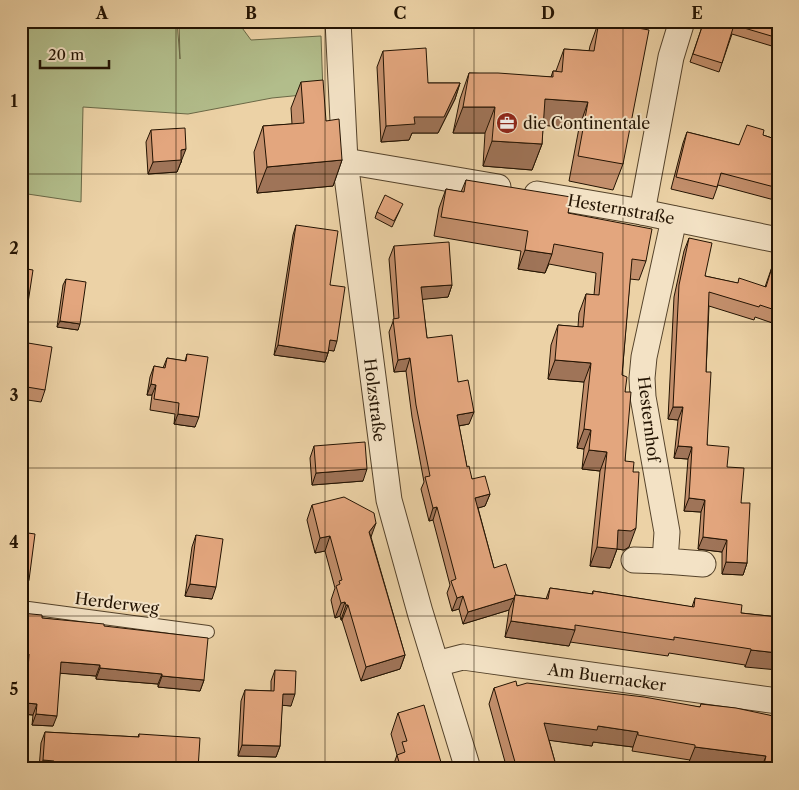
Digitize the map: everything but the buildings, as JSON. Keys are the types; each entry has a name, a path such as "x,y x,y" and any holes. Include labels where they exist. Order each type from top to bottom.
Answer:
{"street":[{"name":"Holzstraße","path":"338,21 345,161 389,500 468,769"},
{"path":"642,212 671,57 682,21"},
{"name":"Hesternstraße","path":"345,161 642,212 778,240"},
{"name":"Hesternhof","path":"665,560 667,532 643,397 642,378 644,357 674,219"},
{"path":"634,560 665,560 703,564"},
{"name":"Am Buernacker","path":"436,664 463,657 778,701"}],"lane":[{"name":"Herderweg","path":"21,607 208,632"}],"green space":[{"path":"21,21 177,21 180,59 179,21 237,21 251,40 321,36 323,93 272,98 188,114 83,107 81,202 21,193"}],"place":[{"name":"die Continentale","path":"507,123"}]}
